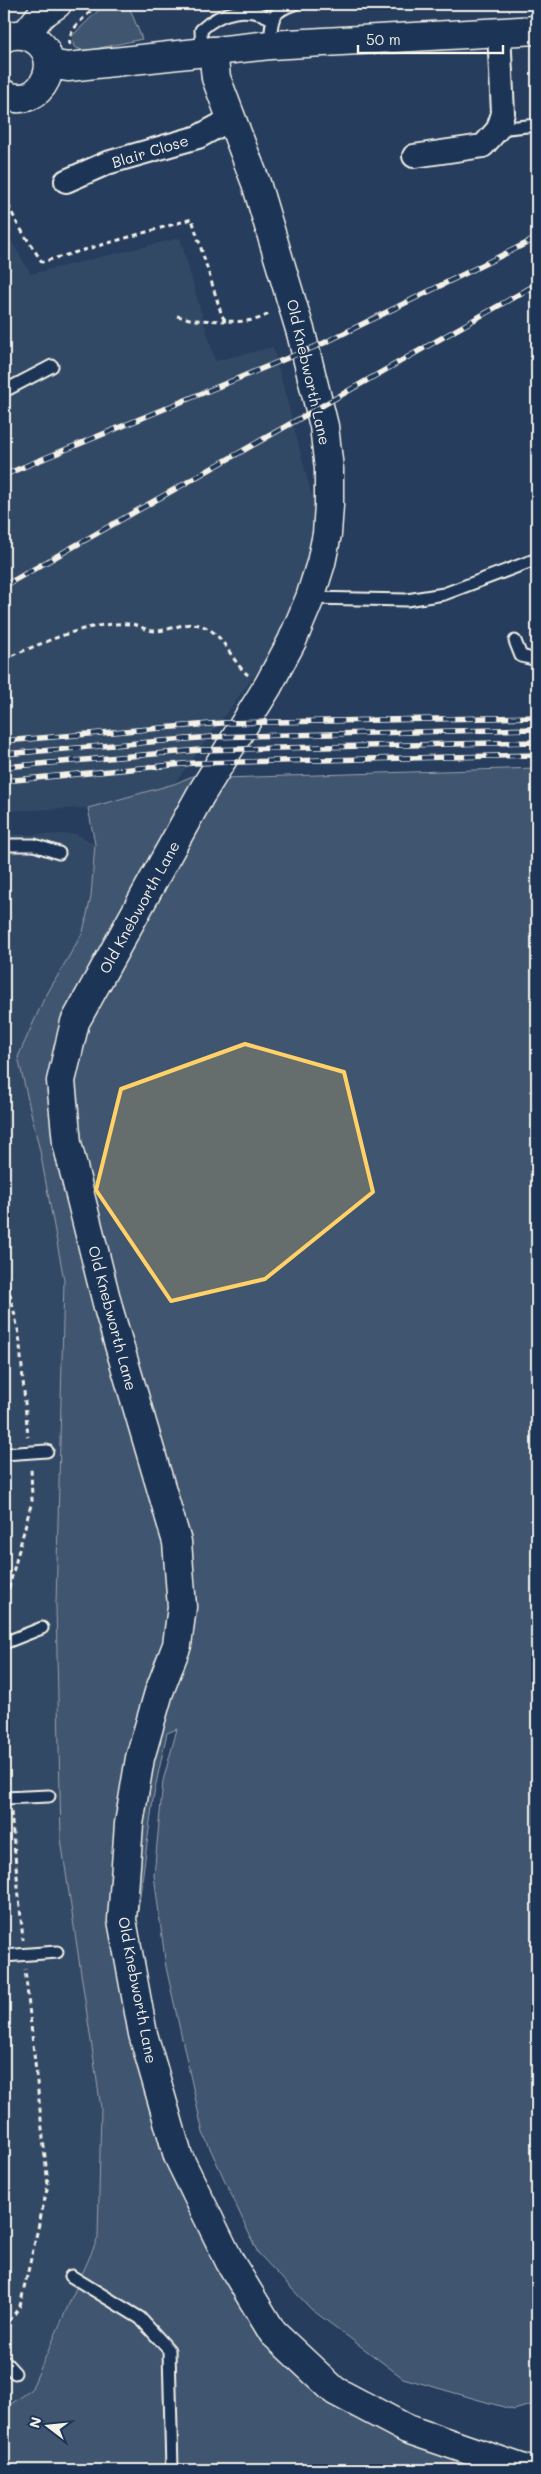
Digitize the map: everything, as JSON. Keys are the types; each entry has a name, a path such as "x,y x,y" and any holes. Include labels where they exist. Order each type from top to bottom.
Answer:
{"street":[{"path":"14,37 40,15 57,4"},
{"path":"50,64 68,67 208,52 271,32 499,32 537,30"},
{"path":"414,156 484,146 498,129 503,113 499,32"},
{"path":"6,98 27,98 40,90 48,78 50,64 46,51 38,40 14,37"},
{"name":"Old Knebworth Lane","path":"208,52 256,183 292,298 324,426 330,469 327,534 310,598 292,641 268,686 202,794 75,1022 61,1081 67,1143 109,1311 177,1542 182,1607 176,1645 159,1692 140,1758 129,1824 122,1920 143,2034 178,2156 230,2262 273,2333 335,2391 406,2429 528,2470"},
{"name":"Blair Close","path":"66,181 107,163 198,136 232,118"}],"lane":[{"path":"271,32 283,8 294,4"},
{"path":"208,52 202,30 209,23 227,14 250,11 260,12 271,32"},
{"path":"498,129 537,126"},
{"path":"4,391 52,366"},
{"path":"310,598 406,600 438,595 537,559"},
{"path":"515,641 521,656 537,660"},
{"path":"4,844 34,845 59,853"},
{"path":"4,1454 46,1451"},
{"path":"4,1643 42,1628"},
{"path":"7,1798 49,1796"},
{"path":"4,1956 57,1952"},
{"path":"71,2276 140,2318 169,2350 172,2470"},
{"path":"4,2362 14,2373"}],"path":[{"path":"4,11 13,4"},
{"path":"74,50 70,45 69,36 100,4"},
{"path":"4,197 18,225 42,262 192,219 222,316 226,321"},
{"path":"177,316 194,320 240,322 265,318 283,302 292,298"},
{"path":"4,659 92,626 132,624 155,632 182,624 195,625 205,627 220,637 241,670 268,686"},
{"path":"4,1744 7,1798 48,2185 20,2306 4,2328"}],"highlighted area":[{"path":"245,1044 344,1072 373,1192 265,1279 171,1301 96,1190 121,1089"}],"shaded area":[{"path":"101,4 128,4 142,39 90,50 74,47 72,36 102,7"},
{"path":"4,229 31,274 180,238 215,361 273,347 317,516 288,630 174,784 88,808 4,811"},
{"path":"537,768 537,2403 514,2410 403,2378 311,2309 258,2253 203,2133 166,1967 154,1875 163,1781 177,1729 167,1733 154,1793 137,1917 132,1917 146,1784 190,1612 74,1135 69,1079 83,1024 224,778"},
{"path":"204,771 52,1073 168,1543 173,1596 167,1639 118,1857 116,1968 158,2117 202,2227 258,2337 323,2396 394,2439 486,2470 4,2470 4,2409 31,2390 98,2238 101,2108 61,1839 56,1605 64,1280 40,1151 18,1057 43,1001 83,932 91,897 95,844 88,808 174,784"},
{"path":"76,834 95,844 91,897 83,932 43,1001 18,1057 40,1151 64,1280 56,1605 61,1839 101,2108 98,2237 31,2390 4,2409 4,835"}],"railway":[{"path":"4,475 324,343 537,238"},
{"path":"4,586 537,284"},
{"path":"4,741 222,723 537,717"},
{"path":"4,754 211,737 537,729"},
{"path":"4,767 200,750 537,742"},
{"path":"4,781 194,763 537,755"}]}
